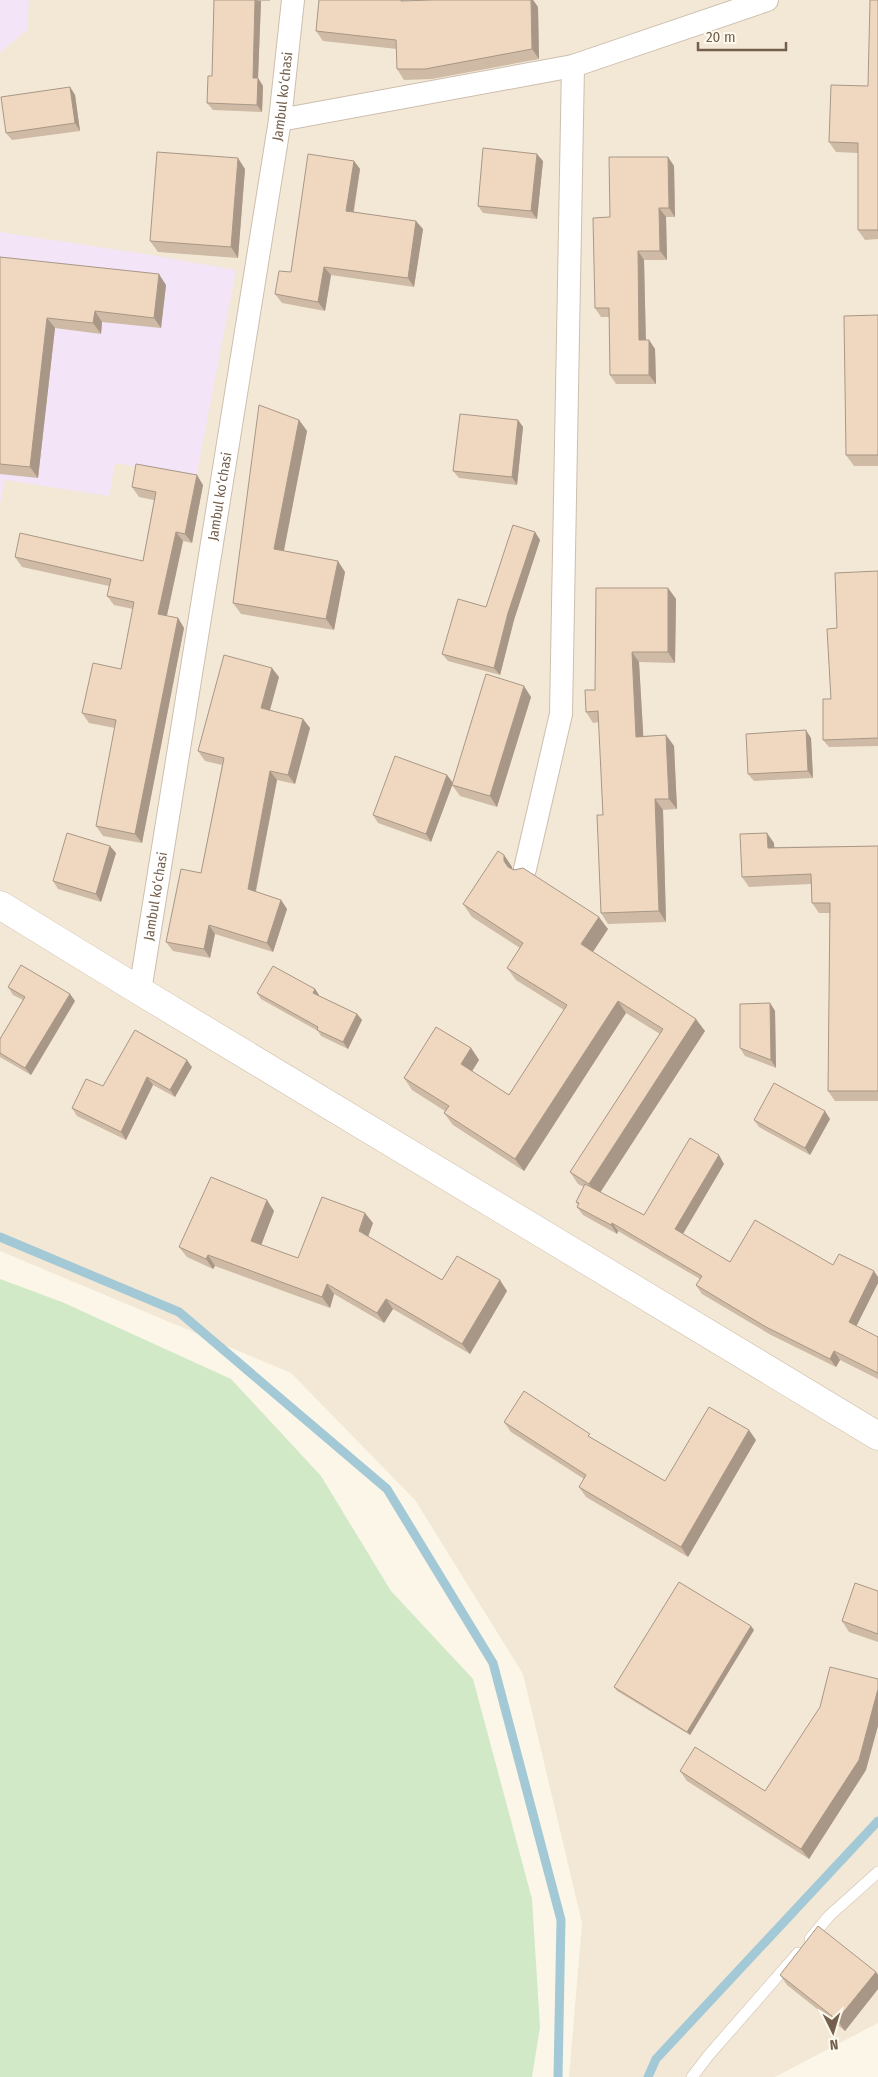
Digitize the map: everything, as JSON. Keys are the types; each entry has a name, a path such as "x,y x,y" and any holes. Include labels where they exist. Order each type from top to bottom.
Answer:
{"main road":[{"path":"0,905 140,992 878,1436"}],"street":[{"name":"Jambul ko‘chasi","path":"140,992 280,120 293,0"},
{"path":"280,120 574,66 767,0"},
{"path":"525,869 561,714 574,66"}],"lane":[{"path":"692,2077 708,2056 830,1916 878,1872"}],"shaded area":[{"path":"0,0 878,0 878,2023 775,2077 569,2077 582,1923 523,1674 415,1500 291,1373 0,1251"},
{"path":"0,0 29,0 27,30 0,53"},
{"path":"0,232 236,270 196,478 115,463 109,496 5,480 0,504"}],"green space":[{"path":"0,1279 62,1302 231,1379 321,1476 391,1591 473,1679 532,1899 540,2027 532,2077 0,2077"}],"building":[{"path":"214,0 255,0 253,78 258,78 257,105 207,103 208,76 212,76"},
{"path":"319,0 531,0 532,49 425,69 397,69 396,40 316,31"},
{"path":"870,0 878,0 878,230 858,230 858,143 829,142 831,85 868,86"},
{"path":"70,87 75,123 6,133 1,97"},
{"path":"483,148 537,154 531,211 478,206"},
{"path":"157,152 238,158 231,247 150,241"},
{"path":"308,154 354,161 346,211 416,221 408,278 324,267 318,302 275,294 279,271 291,272"},
{"path":"609,157 668,157 669,208 659,208 660,251 638,251 639,340 649,340 649,375 610,375 609,308 595,308 593,218 610,217"},
{"path":"0,257 159,274 154,318 95,311 93,323 47,318 30,467 0,464"},
{"path":"878,315 878,455 846,455 844,316"},
{"path":"259,405 299,420 274,549 338,561 326,619 233,603"},
{"path":"460,414 518,420 512,477 453,471"},
{"path":"136,464 197,475 185,534 176,532 158,614 178,618 135,834 96,826 116,720 82,713 93,663 121,669 134,602 107,596 111,579 15,557 20,533 143,561 156,492 132,487"},
{"path":"513,525 535,532 508,613 494,668 442,654 458,599 486,607"},
{"path":"878,571 878,738 823,740 823,699 831,699 827,629 837,628 835,573"},
{"path":"596,588 668,588 668,652 632,652 636,737 666,735 669,799 655,799 659,911 601,913 597,815 603,815 598,711 586,712 585,690 595,690"},
{"path":"224,655 272,668 261,708 303,719 288,775 270,771 248,889 281,900 267,943 209,925 204,949 166,942 181,869 201,873 224,758 198,751"},
{"path":"486,674 524,686 490,796 452,785"},
{"path":"806,730 808,771 748,774 746,734"},
{"path":"395,756 447,775 426,834 373,815"},
{"path":"67,833 110,846 96,894 53,881"},
{"path":"767,833 768,848 878,846 878,1091 828,1091 830,903 812,903 811,874 742,877 740,834"},
{"path":"498,851 504,855 504,861 508,867 514,870 523,868 599,917 581,944 696,1019 589,1184 570,1172 663,1029 618,1001 515,1159 444,1113 449,1106 404,1078 436,1027 471,1048 461,1064 509,1095 567,1005 507,968 523,943 463,904"},
{"path":"21,965 70,994 25,1068 0,1053 0,1039 25,997 8,987"},
{"path":"273,966 315,989 313,993 357,1014 343,1042 317,1030 318,1027 257,993"},
{"path":"770,1003 771,1060 740,1048 740,1004"},
{"path":"135,1030 187,1060 170,1090 147,1077 121,1132 72,1108 86,1079 103,1086"},
{"path":"774,1083 825,1111 805,1148 754,1120"},
{"path":"690,1138 719,1155 675,1229 730,1262 755,1220 833,1265 839,1254 874,1271 849,1322 878,1337 878,1373 834,1351 830,1359 766,1327 696,1285 702,1276 612,1223 611,1225 577,1207 579,1203 576,1202 585,1184 644,1215"},
{"path":"211,1177 267,1200 251,1241 298,1258 322,1197 365,1213 359,1231 442,1280 457,1256 500,1280 462,1344 386,1299 377,1313 327,1284 322,1297 208,1255 206,1259 179,1247"},
{"path":"524,1391 590,1434 588,1436 665,1481 709,1407 749,1430 681,1547 579,1487 586,1475 504,1422"},
{"path":"679,1582 751,1626 687,1732 614,1687"},
{"path":"855,1583 878,1591 878,1634 842,1621"},
{"path":"830,1667 878,1679 878,1689 859,1760 801,1849 680,1771 695,1747 765,1791 820,1707"},
{"path":"818,1926 876,1972 837,2020 780,1975"}],"waterway":[{"path":"0,1237 179,1312 387,1489 493,1663 561,1920 558,2077"},
{"path":"648,2077 656,2059 878,1821"}]}
